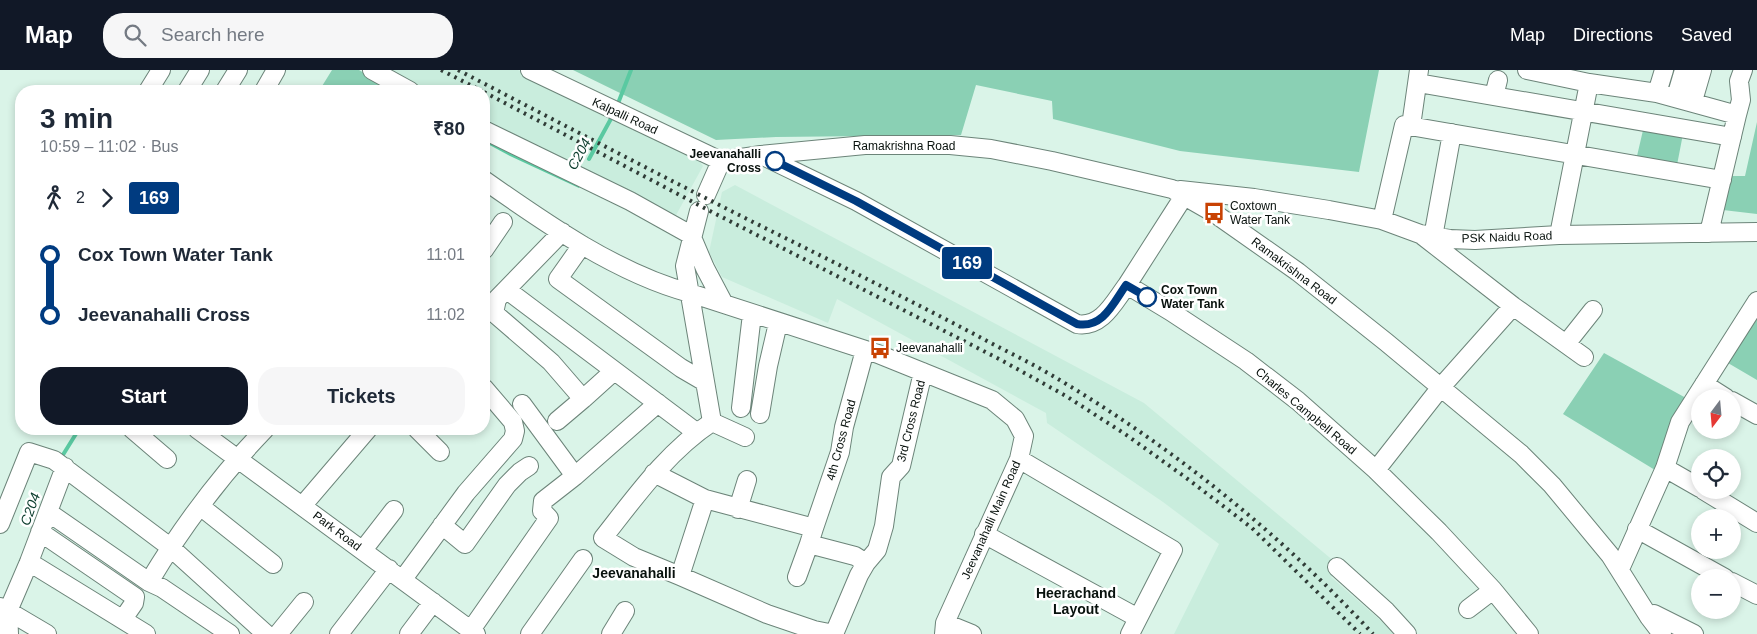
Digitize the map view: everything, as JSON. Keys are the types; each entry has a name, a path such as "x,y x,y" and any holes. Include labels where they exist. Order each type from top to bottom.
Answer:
{"street":[{"path":"152,85 161,70"},
{"path":"191,85 200,70"},
{"path":"229,85 238,70"},
{"path":"267,85 276,70"},
{"path":"372,70 399,85"},
{"name":"Kalpalli Road","path":"530,70 720,161"},
{"path":"1527,70 1589,83 1658,93 1737,114"},
{"path":"1658,93 1664,70"},
{"path":"1676,97 1684,70"},
{"path":"1693,101 1702,70"},
{"path":"1709,233 1741,100 1739,81 1743,70"},
{"path":"1411,126 1419,77 1496,88 1584,110 1732,136"},
{"path":"1558,235 1589,83"},
{"path":"1382,220 1404,125 1722,180"},
{"path":"490,133 630,201 691,235 705,268 724,304"},
{"path":"1452,133 1427,235 1513,306 1584,357"},
{"name":"Ramakrishna Road","path":"720,161 865,145 971,146 1052,161 1178,192 1214,213 1298,272 1441,387 1536,467 1620,569 1649,618 1662,634"},
{"path":"761,155 856,201 1077,324 1088,325 1104,316 1126,285 1178,192"},
{"path":"706,194 720,161"},
{"name":"Jeevanahalli Main Road","path":"490,190 582,245 648,279 865,350 924,372 992,400 1015,418 1024,436 1019,459 984,534 944,628"},
{"name":"PSK Naidu Road","path":"1178,192 1254,198 1382,220 1427,235 1475,240 1558,235 1757,232"},
{"path":"699,211 691,235 685,266 686,281 690,293 712,422"},
{"path":"490,241 503,222"},
{"path":"562,232 497,299 494,313 551,362 583,399"},
{"path":"582,245 558,279 681,368 705,382"},
{"name":"Charles Campbell Road","path":"1126,285 1170,311 1246,361 1284,389 1376,470 1438,532 1492,590 1529,634"},
{"path":"507,290 696,432"},
{"path":"1620,569 1666,468 1680,422 1757,301"},
{"path":"1376,470 1441,387 1513,306"},
{"path":"1566,344 1593,310"},
{"path":"741,408 752,314"},
{"path":"760,414 778,323"},
{"name":"4th Cross Road","path":"797,577 840,452 844,427 865,350"},
{"path":"558,421 614,371"},
{"name":"3rd Cross Road","path":"834,634 859,575 866,563 878,550 884,526 891,477 902,466 924,372"},
{"path":"1704,384 1712,389"},
{"path":"403,579 466,493 513,439 515,431 513,422 490,395"},
{"path":"473,632 549,518 542,511 543,501 575,476 658,403"},
{"path":"522,404 575,476"},
{"path":"1741,406 1757,415"},
{"path":"515,431 534,419"},
{"path":"712,422 696,432 675,450 603,538 634,557 766,614 813,632 834,634"},
{"path":"712,422 745,437"},
{"path":"139,435 166,459"},
{"name":"Park Road","path":"205,435 303,505 473,632"},
{"path":"149,582 170,547 200,506 236,459 259,435"},
{"path":"303,505 363,435"},
{"path":"423,435 440,452"},
{"path":"0,524 29,452 61,465 170,547 266,634"},
{"path":"984,534 1134,626 1173,550 1019,459"},
{"path":"9,634 4,609 29,562 48,512 61,465"},
{"path":"442,525 465,544 507,485 529,466"},
{"path":"1666,468 1691,483"},
{"path":"654,474 705,500 738,509 812,536 866,563"},
{"path":"738,509 747,480"},
{"path":"1717,499 1757,523"},
{"path":"680,576 705,500"},
{"path":"200,506 273,564"},
{"path":"363,550 394,510"},
{"path":"48,512 149,582 162,588 230,634"},
{"path":"1637,529 1709,569"},
{"path":"40,532 135,597 134,604 123,619"},
{"path":"530,634 583,559"},
{"path":"29,562 146,634"},
{"path":"1338,567 1386,611 1407,634"},
{"path":"339,634 389,569"},
{"path":"1741,587 1757,595"},
{"path":"1468,609 1492,590"},
{"path":"278,634 304,602"},
{"path":"410,634 433,602"},
{"path":"4,609 47,634"},
{"path":"611,634 626,611"},
{"path":"1649,618 1654,614 1694,634"},
{"path":"234,634 248,618"},
{"path":"944,628 972,634"}],"shaded area":[{"path":"332,70 359,70 384,85 323,85"},
{"path":"386,70 518,70 692,152 703,166 675,217 490,126 490,85 412,85"},
{"path":"573,70 1379,70 1359,172 1180,151 1053,119 1052,101 976,85 961,135 776,137 716,140"},
{"path":"1757,122 1757,214 1723,210 1730,176 1745,176"},
{"path":"1644,126 1683,134 1677,165 1637,156"},
{"path":"490,139 581,184 579,188 490,145"},
{"path":"735,185 1144,403 1341,567 1331,577 1396,634 1174,634 1219,544 1163,502 1047,423 1046,413 837,299 828,323 722,277 709,252 722,192"},
{"path":"1757,317 1757,380 1728,363"},
{"path":"1604,353 1686,398 1655,470 1563,414"}],"waterway":[{"name":"C204","path":"617,106 631,70"},
{"name":"C204","path":"589,159 613,115"},
{"name":"C204","path":"61,458 75,435"}],"railway":[{"path":"441,70 470,85"},
{"path":"458,70 487,85"},
{"path":"490,86 923,307 1024,360 1097,403 1182,462 1262,526 1373,634"},
{"path":"490,95 712,212 1001,360 1066,396 1125,434 1252,528 1360,634"}],"bus line":[{"name":"169","path":"775,161 856,201 1077,324 1088,325 1099,320 1104,316 1126,285 1147,297"}],"place":[{"name":"Jeevanahalli Cross","path":"775,161"},
{"name":"Coxtown Water Tank","path":"1214,213"},
{"name":"Cox Town Water Tank","path":"1147,297"},
{"name":"Jeevanahalli","path":"880,348"}],"district":[{"name":"Jeevanahalli","path":"634,573"},
{"name":"Heerachand Layout","path":"1076,602"}]}
